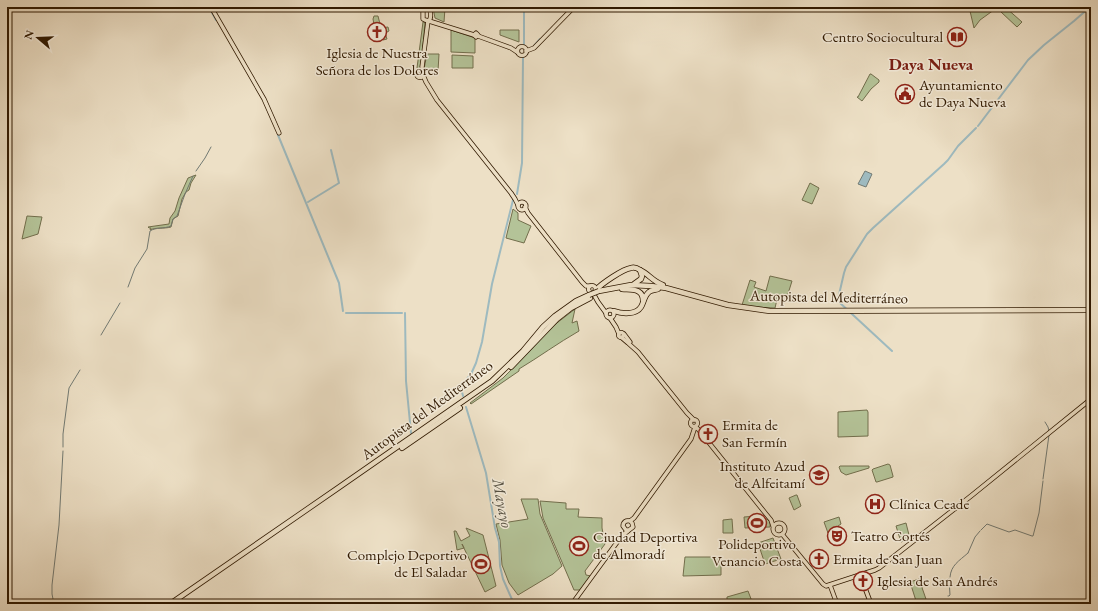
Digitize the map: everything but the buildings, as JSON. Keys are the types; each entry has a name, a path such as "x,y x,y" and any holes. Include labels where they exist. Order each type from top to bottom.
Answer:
{"highway":[{"path":"594,291 626,269 632,268 639,269 657,283 680,292"},
{"path":"631,285 637,283 641,279 642,274 639,269"},
{"name":"Autopista del Mediterráneo","path":"170,604 492,381 523,351 543,327 555,316 576,301 594,291 631,285 658,287 728,305 751,309 849,312"},
{"name":"Autopista del Mediterráneo","path":"174,604 342,490 493,384 524,355 549,325 594,291 638,288 658,289 673,292 714,305 768,313 1091,311"},
{"path":"622,289 635,290 639,292 643,296 643,302"},
{"path":"611,314 637,311 649,292 658,289"}],"main road":[{"path":"211,7 264,99 279,132"},
{"path":"518,50 519,55 525,55 526,51 534,48 574,7"},
{"path":"526,51 523,47 518,50 510,48 484,38 428,21 423,19 425,9 431,13 428,21 422,72 437,100 511,193 518,205 518,209 524,209 528,213 582,282 594,291 598,302 611,314 616,327 628,343 638,352 692,420 697,422 688,444 631,522"},
{"path":"511,193 525,204 524,209"},
{"path":"518,205 521,202"},
{"path":"774,525 779,522 783,524 785,528 783,533 786,538 824,585 830,585 867,573 879,568 908,546 1091,400"},
{"path":"692,420 690,424 695,426 774,525 773,530 775,534 778,535 783,533"},
{"path":"626,529 623,524 624,522 631,522"},
{"path":"626,529 632,529 633,527 631,522"},
{"path":"572,604 626,529"},
{"path":"867,573 869,582 865,588 871,604"},
{"path":"830,585 837,604"}],"green space":[{"path":"974,7 998,7 980,20 974,28 970,11"},
{"path":"1005,7 1022,22 1017,27 1001,12"},
{"path":"433,8 445,8 444,22 435,18"},
{"path":"374,16 378,16 381,28 388,27 389,31 385,33 387,39 383,40 380,29 375,30 373,19"},
{"path":"423,22 425,22 421,68 419,69 417,68"},
{"path":"451,30 475,38 475,53 451,52"},
{"path":"500,30 519,30 519,42 500,35"},
{"path":"427,54 439,54 438,71 425,71 424,69"},
{"path":"452,55 473,56 473,68 452,68"},
{"path":"870,74 879,80 879,82 871,89 862,101 857,97"},
{"path":"196,175 189,190 182,199 178,216 173,219 171,227 150,230 151,228 148,227 169,224 170,218 175,211 188,178"},
{"path":"810,183 819,188 812,204 802,200"},
{"path":"513,209 518,213 518,220 531,226 524,243 506,238"},
{"path":"27,216 42,217 38,234 22,239"},
{"path":"770,276 792,281 787,297 778,295 775,308 742,305 750,280 756,282 754,287 766,291"},
{"path":"575,309 572,323 577,321 579,331 519,369 519,371 471,404 470,403 503,378 553,326"},
{"path":"867,410 868,436 838,437 838,412"},
{"path":"888,464 890,465 893,477 876,482 872,470"},
{"path":"840,466 869,466 869,468 846,475 841,472"},
{"path":"796,495 801,506 794,510 789,498"},
{"path":"521,499 538,499 540,514 562,566 553,574 518,595 509,583 502,565 500,540 496,524 528,519"},
{"name":"Ciudad Deportiva de Almoradí","path":"540,501 566,503 566,509 579,509 578,517 602,518 605,544 585,571 586,575 591,576 581,590 574,590 543,518"},
{"name":"Polideportivo Venancio Costa","path":"757,516 758,521 767,519 770,522 770,527 745,528 744,517"},
{"path":"839,517 841,524 838,526 839,529 828,533 824,522"},
{"path":"732,519 733,533 723,533 723,520"},
{"path":"906,523 910,539 901,542 896,526"},
{"name":"Complejo Deportivo de El Saladar","path":"466,528 483,535 496,586 485,592 464,548 457,550 454,531 456,531 461,541 470,536"},
{"path":"773,538 781,559 765,564 758,543"},
{"path":"685,557 721,557 721,575 683,576"},
{"path":"919,579 927,602 922,604 917,604 910,582"},
{"path":"748,591 753,604 727,604 727,597"}],"water":[{"path":"865,171 872,174 866,187 858,184"}],"waterway":[{"path":"209,7 216,20"},
{"path":"524,7 524,44"},
{"path":"978,126 1028,60 1090,7"},
{"path":"534,46 540,39"},
{"path":"517,194 522,163 523,58"},
{"path":"892,351 839,302 838,299 846,267 867,234 944,164 958,146 976,128"},
{"path":"278,135 339,283 343,311"},
{"path":"196,171 211,147"},
{"path":"308,202 339,183 331,150"},
{"path":"128,287 135,268 147,249 150,231 171,226 173,219 177,216 193,176"},
{"path":"463,396 461,388 462,385 471,374 482,342 492,284 513,200"},
{"path":"101,335 120,303"},
{"path":"346,313 402,313"},
{"path":"405,313 406,381 411,433"},
{"path":"63,447 63,434 69,388 80,370"},
{"name":"Mayayo","path":"466,407 486,473 495,528 499,542 500,566 503,579 514,604"},
{"path":"1045,422 1049,431"},
{"path":"1043,479 1049,435"},
{"path":"54,604 52,585 59,525 63,451"},
{"path":"981,530 987,524 1009,532 1015,530 1033,536 1039,513 1043,481"},
{"path":"968,553 975,537 980,531"},
{"path":"950,577 954,566 968,553"},
{"path":"948,596 950,595 949,579"}],"place":[{"name":"Iglesia de Nuestra Señora de los Dolores","path":"377,32"},
{"name":"Centro Sociocultural","path":"957,37"},
{"name":"Ayuntamiento de Daya Nueva","path":"905,94"},
{"name":"Ermita de San Fermín","path":"708,434"},
{"name":"Instituto Azud de Alfeitamí","path":"819,475"},
{"name":"Clínica Ceade","path":"875,504"},
{"name":"Polideportivo Venancio Costa","path":"757,523"},
{"name":"Teatro Cortés","path":"837,536"},
{"name":"Ciudad Deportiva de Almoradí","path":"579,546"},
{"name":"Ermita de San Juan","path":"819,559"},
{"name":"Complejo Deportivo de El Saladar","path":"481,564"},
{"name":"Iglesia de San Andrés","path":"863,581"}],"district":[{"name":"Daya Nueva","path":"931,64"}]}
